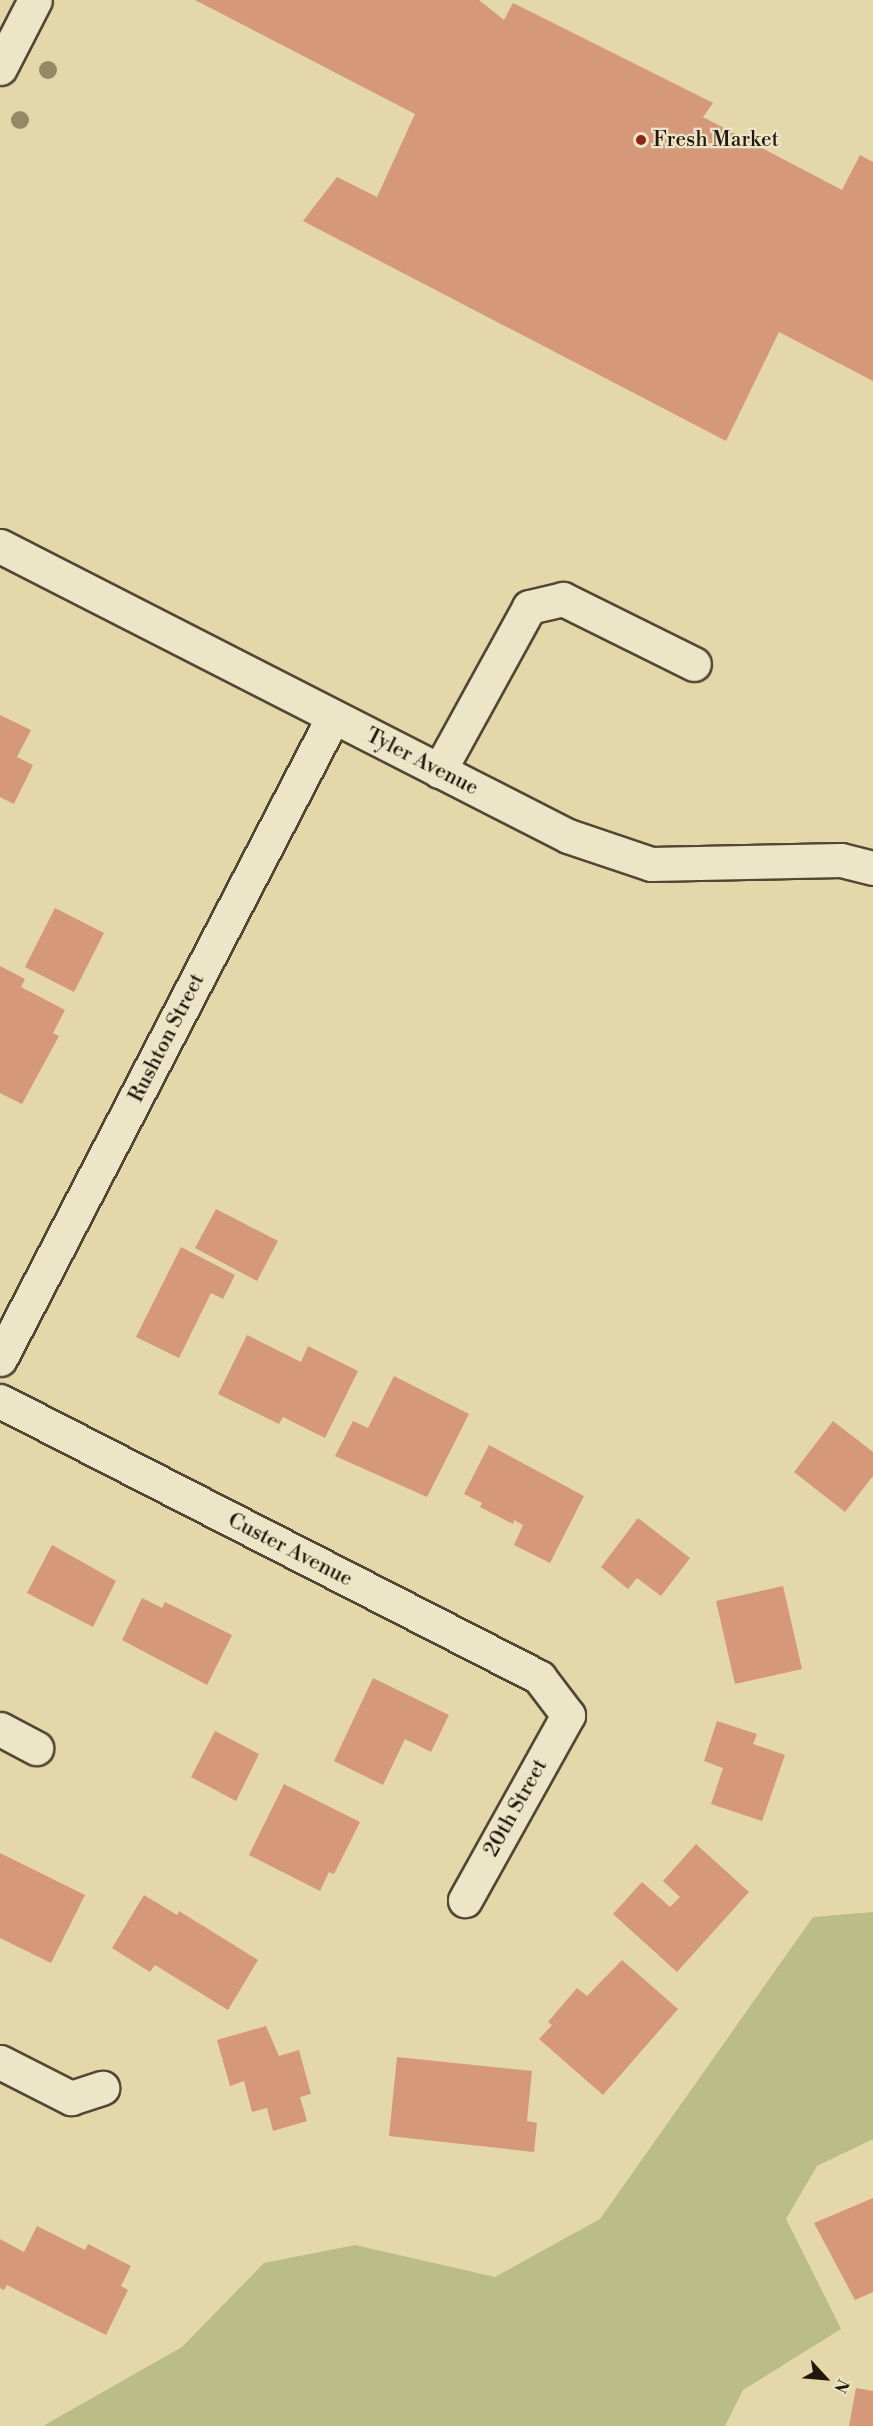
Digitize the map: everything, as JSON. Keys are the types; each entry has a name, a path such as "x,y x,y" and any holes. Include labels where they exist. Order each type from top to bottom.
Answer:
{"street":[{"path":"0,68 35,0"},
{"name":"Tyler Avenue","path":"0,546 568,836 651,864 841,860 873,868"},
{"path":"439,771 529,607 563,599 694,664"},
{"name":"Rushton Street","path":"0,1359 333,717"},
{"name":"Custer Avenue","path":"0,1401 539,1677 568,1715"},
{"name":"20th Street","path":"465,1900 568,1715"},
{"path":"0,1729 36,1748"},
{"path":"0,2062 71,2098 102,2088"}],"green space":[{"path":"873,1912 873,2139 817,2166 786,2219 841,2329 743,2390 725,2426 43,2426 182,2347 264,2263 355,2245 495,2277 600,2219 813,1917"}],"building":[{"path":"195,0 479,0 504,20 513,3 713,103 703,117 842,190 860,155 873,162 873,381 779,332 726,441 303,221 337,177 377,197 415,114"},
{"path":"0,715 31,730 17,757 33,765 14,804 0,797"},
{"path":"55,908 104,933 74,992 25,967"},
{"path":"0,966 25,979 21,987 65,1010 53,1033 59,1036 22,1104 0,1093"},
{"path":"216,1209 278,1241 257,1281 195,1248"},
{"path":"181,1247 235,1275 223,1299 211,1293 179,1358 136,1337"},
{"path":"247,1335 301,1362 308,1346 358,1371 325,1438 283,1417 279,1424 218,1394"},
{"path":"394,1376 469,1414 427,1497 335,1456 353,1421 368,1428"},
{"path":"833,1421 873,1452 873,1476 845,1512 794,1472"},
{"path":"489,1445 584,1496 550,1563 514,1545 523,1525 514,1520 513,1524 480,1507 482,1503 464,1494"},
{"path":"638,1518 690,1558 661,1596 637,1578 628,1589 601,1567"},
{"path":"52,1545 116,1581 93,1627 27,1593"},
{"path":"783,1586 802,1669 735,1684 716,1601"},
{"path":"142,1598 162,1608 165,1602 232,1635 207,1685 122,1640"},
{"path":"373,1678 449,1715 431,1752 405,1739 383,1785 334,1761"},
{"path":"717,1721 757,1734 753,1744 785,1755 762,1821 711,1804 723,1768 704,1761"},
{"path":"215,1731 259,1754 236,1801 191,1777"},
{"path":"284,1784 360,1822 334,1874 329,1872 320,1891 249,1855"},
{"path":"696,1844 749,1892 677,1972 613,1914 642,1882 670,1907 680,1897 663,1881"},
{"path":"0,1853 85,1895 51,1963 0,1938"},
{"path":"144,1895 177,1915 179,1911 258,1960 228,2010 155,1965 150,1972 112,1948"},
{"path":"622,1960 678,2009 603,2095 539,2039 552,2025 548,2022 577,1988 587,1996"},
{"path":"266,2026 279,2056 299,2050 311,2094 300,2097 307,2121 273,2131 267,2108 252,2112 244,2081 230,2086 217,2040"},
{"path":"397,2057 532,2071 527,2121 537,2123 534,2152 389,2136"},
{"path":"873,2198 873,2292 855,2300 814,2223"},
{"path":"37,2226 85,2250 88,2244 131,2266 121,2286 128,2290 106,2335 7,2285 4,2290 0,2288 0,2239 24,2252"},
{"path":"856,2388 873,2391 873,2426 849,2426"}],"place":[{"name":"Fresh Market","path":"641,140"}]}
